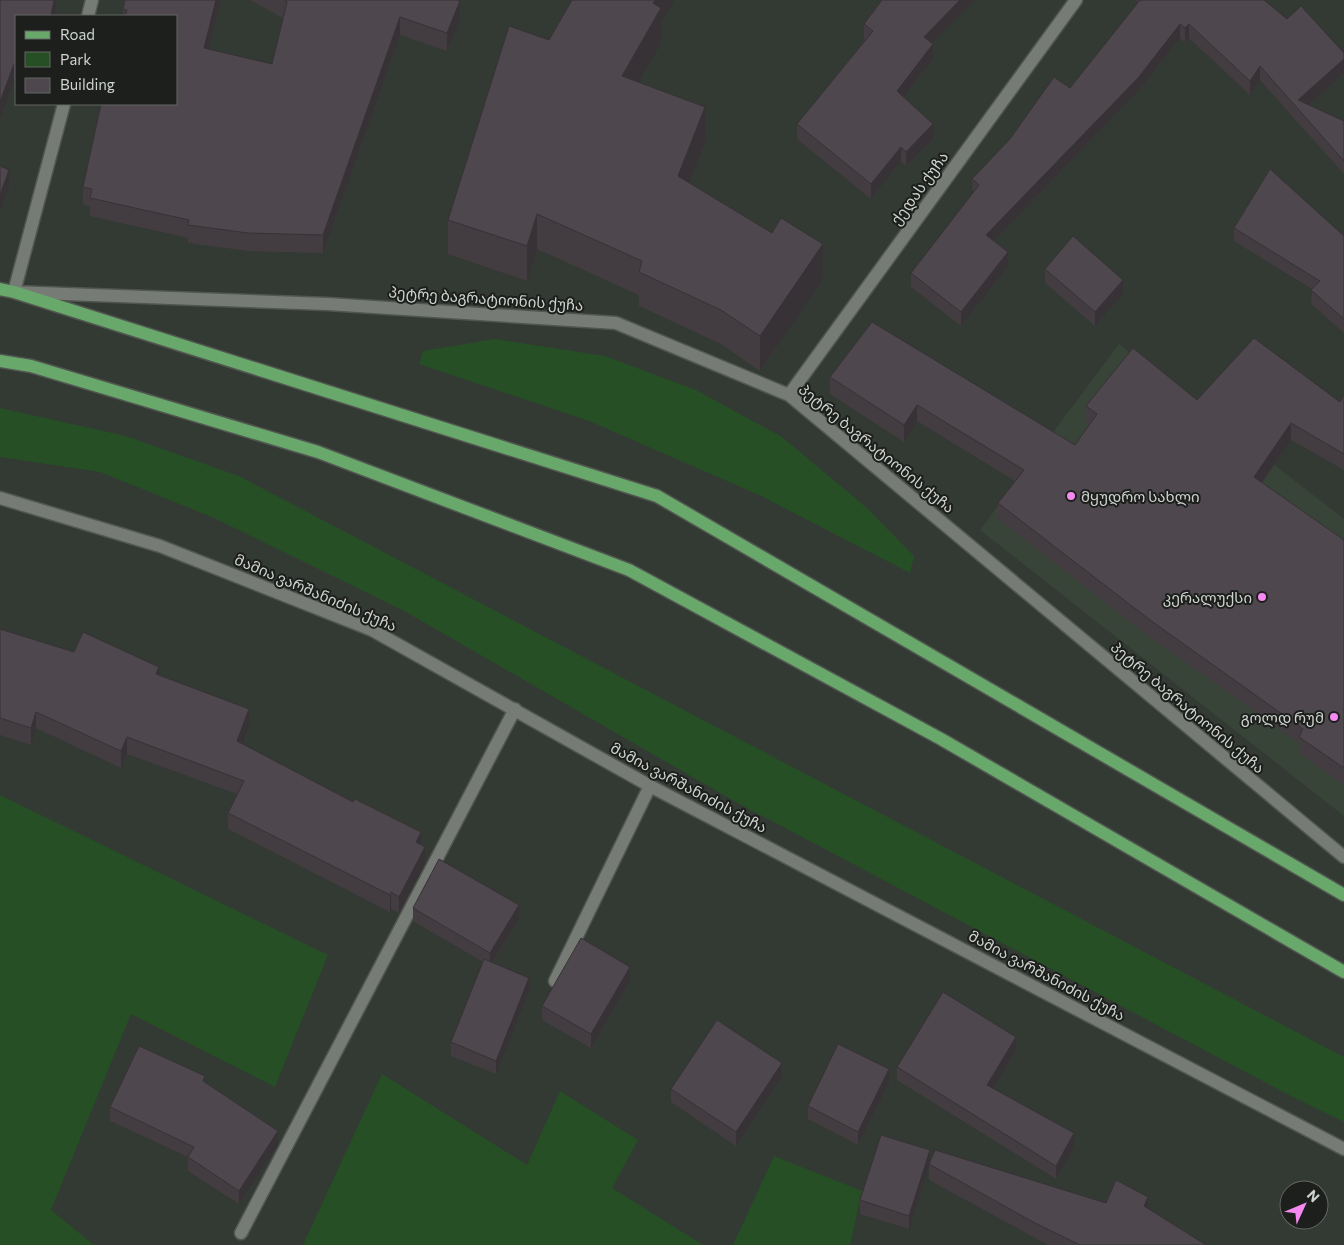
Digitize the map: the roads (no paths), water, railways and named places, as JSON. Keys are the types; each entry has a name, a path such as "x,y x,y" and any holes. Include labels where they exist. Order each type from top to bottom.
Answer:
{"main road":[{"name":"პეტრე ბაგრატიონის ქუჩა","path":"0,289 657,496 953,670 1344,895"},
{"path":"0,361 40,369 318,452 629,570 941,739 1344,972"}],"street":[{"path":"88,15 92,0"},
{"name":"ქედას ქუჩა","path":"789,395 1076,0"},
{"path":"14,292 64,105"},
{"name":"პეტრე ბაგრატიონის ქუჩა","path":"14,292 328,304 616,323 789,395 1344,858"},
{"name":"მამია ვარშანიძის ქუჩა","path":"0,498 160,546 372,630 650,786 1344,1149"},
{"path":"241,1233 514,709"},
{"path":"555,981 650,786"}],"place":[{"name":"მყუდრო სახლი","path":"1071,496"},
{"name":"კერალუქსი","path":"1262,597"},
{"name":"გოლდ რუმ","path":"1334,717"}]}
